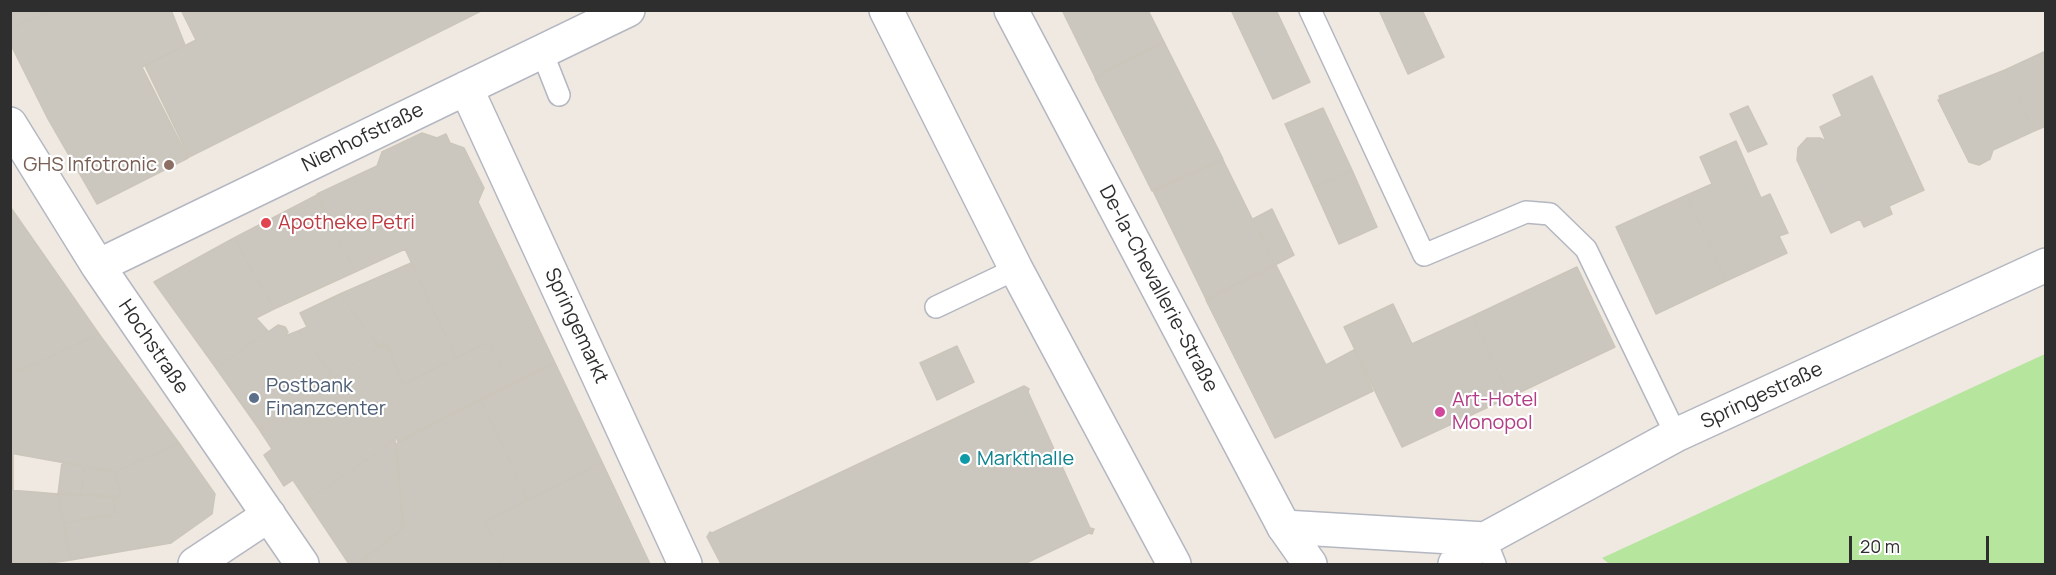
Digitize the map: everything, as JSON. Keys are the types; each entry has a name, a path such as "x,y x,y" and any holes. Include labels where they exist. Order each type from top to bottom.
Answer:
{"street":[{"name":"Nienhofstraße","path":"98,266 542,52 593,18 628,10"},
{"path":"886,10 1016,269 1174,564"},
{"name":"De-la-Chevallerie-Straße","path":"1011,10 1284,527 1310,564"},
{"name":"Springemarkt","path":"466,88 685,564"},
{"name":"Hochstraße","path":"10,124 98,266 302,564"},
{"name":"Springestraße","path":"1455,564 1490,552 1676,435 2046,266"},
{"path":"195,564 269,515"},
{"path":"1284,527 1490,552"}],"lane":[{"path":"1310,10 1424,255 1526,212 1550,214 1586,249 1676,435"},
{"path":"542,52 559,95"},
{"path":"936,307 1016,269"}],"green space":[{"path":"2045,354 2045,564 1620,564 1608,563 1602,558"}],"building":[{"path":"10,10 52,10 10,29"},
{"path":"52,10 171,10 185,45 142,67 188,158 97,204 48,119 10,43 10,29"},
{"path":"181,10 483,10 189,157 145,66 196,40"},
{"path":"1062,10 1148,10 1164,42 1095,77"},
{"path":"1231,10 1276,10 1310,82 1273,99"},
{"path":"1379,10 1422,10 1444,57 1408,74"},
{"path":"1164,42 1223,159 1152,191 1095,78"},
{"path":"2046,51 2046,126 2034,131 2005,70"},
{"path":"2005,70 2034,131 1993,150 1990,159 1979,165 1969,162 1938,100 1939,96"},
{"path":"1872,76 1924,190 1889,206 1892,214 1864,227 1860,219 1831,233 1797,160 1798,148 1807,138 1820,138 1826,141 1820,127 1842,116 1833,95"},
{"path":"1748,106 1767,144 1748,152 1730,114"},
{"path":"1323,108 1352,170 1314,188 1285,124"},
{"path":"422,133 437,138 446,134 450,143 464,148 484,188 478,202 555,363 509,385 489,342 456,358 405,249 355,272 317,194 377,166 382,152"},
{"path":"1736,141 1761,198 1770,194 1788,233 1779,236 1787,253 1726,281 1687,195 1712,184 1700,157"},
{"path":"1223,160 1275,265 1206,299 1153,191"},
{"path":"1352,170 1377,227 1339,244 1314,188"},
{"path":"317,195 355,272 274,309 234,238"},
{"path":"1687,195 1726,281 1656,314 1616,227"},
{"path":"11,208 99,334 19,371 18,368 10,371"},
{"path":"1272,209 1294,255 1275,265 1253,219"},
{"path":"234,238 274,309 256,318 268,331 216,368 154,282"},
{"path":"411,263 456,358 403,384 386,342 379,346 340,294"},
{"path":"1276,265 1326,365 1354,350 1373,391 1275,438 1206,300"},
{"path":"1577,267 1615,347 1510,397 1473,316"},
{"path":"340,294 379,347 334,377 298,331 307,327 300,313"},
{"path":"1393,304 1412,344 1473,316 1510,397 1402,447 1344,327"},
{"path":"278,325 285,327 288,332 285,336 298,331 334,377 259,429 216,368"},
{"path":"99,334 179,443 115,472 10,453 10,371 18,368 19,371"},
{"path":"489,342 509,385 398,442 396,438 307,501 293,480 284,486 264,455 272,449 259,429 379,347 386,344 403,384"},
{"path":"957,346 974,382 937,400 920,363"},
{"path":"555,363 602,462 528,500 481,400"},
{"name":"Markthalle","path":"1024,386 1029,389 1028,392 1090,528 1094,529 1092,534 1089,533 1024,564 721,564 707,537 710,532"},
{"path":"481,400 528,500 485,522 505,558 496,564 358,564 404,529 396,444"},
{"path":"395,440 403,529 356,564 349,564 307,501"},
{"path":"179,443 215,494 212,514 171,543 71,560 64,523 116,514 113,497 121,496 115,472"},
{"path":"10,453 13,454 13,490 10,490"},
{"path":"62,462 85,466 81,495 58,494"},
{"path":"602,462 650,564 496,564 505,558 485,522"},
{"path":"85,466 115,472 121,496 81,495"},
{"path":"10,490 58,494 71,560 43,564 10,564"},
{"path":"58,494 113,497 116,514 64,523"}],"place":[{"name":"GHS Infotronic","path":"169,165"},
{"name":"Apotheke Petri","path":"266,223"},
{"name":"Postbank Finanzcenter","path":"254,398"},
{"name":"Art-Hotel Monopol","path":"1440,412"},
{"name":"Markthalle","path":"965,459"}]}
